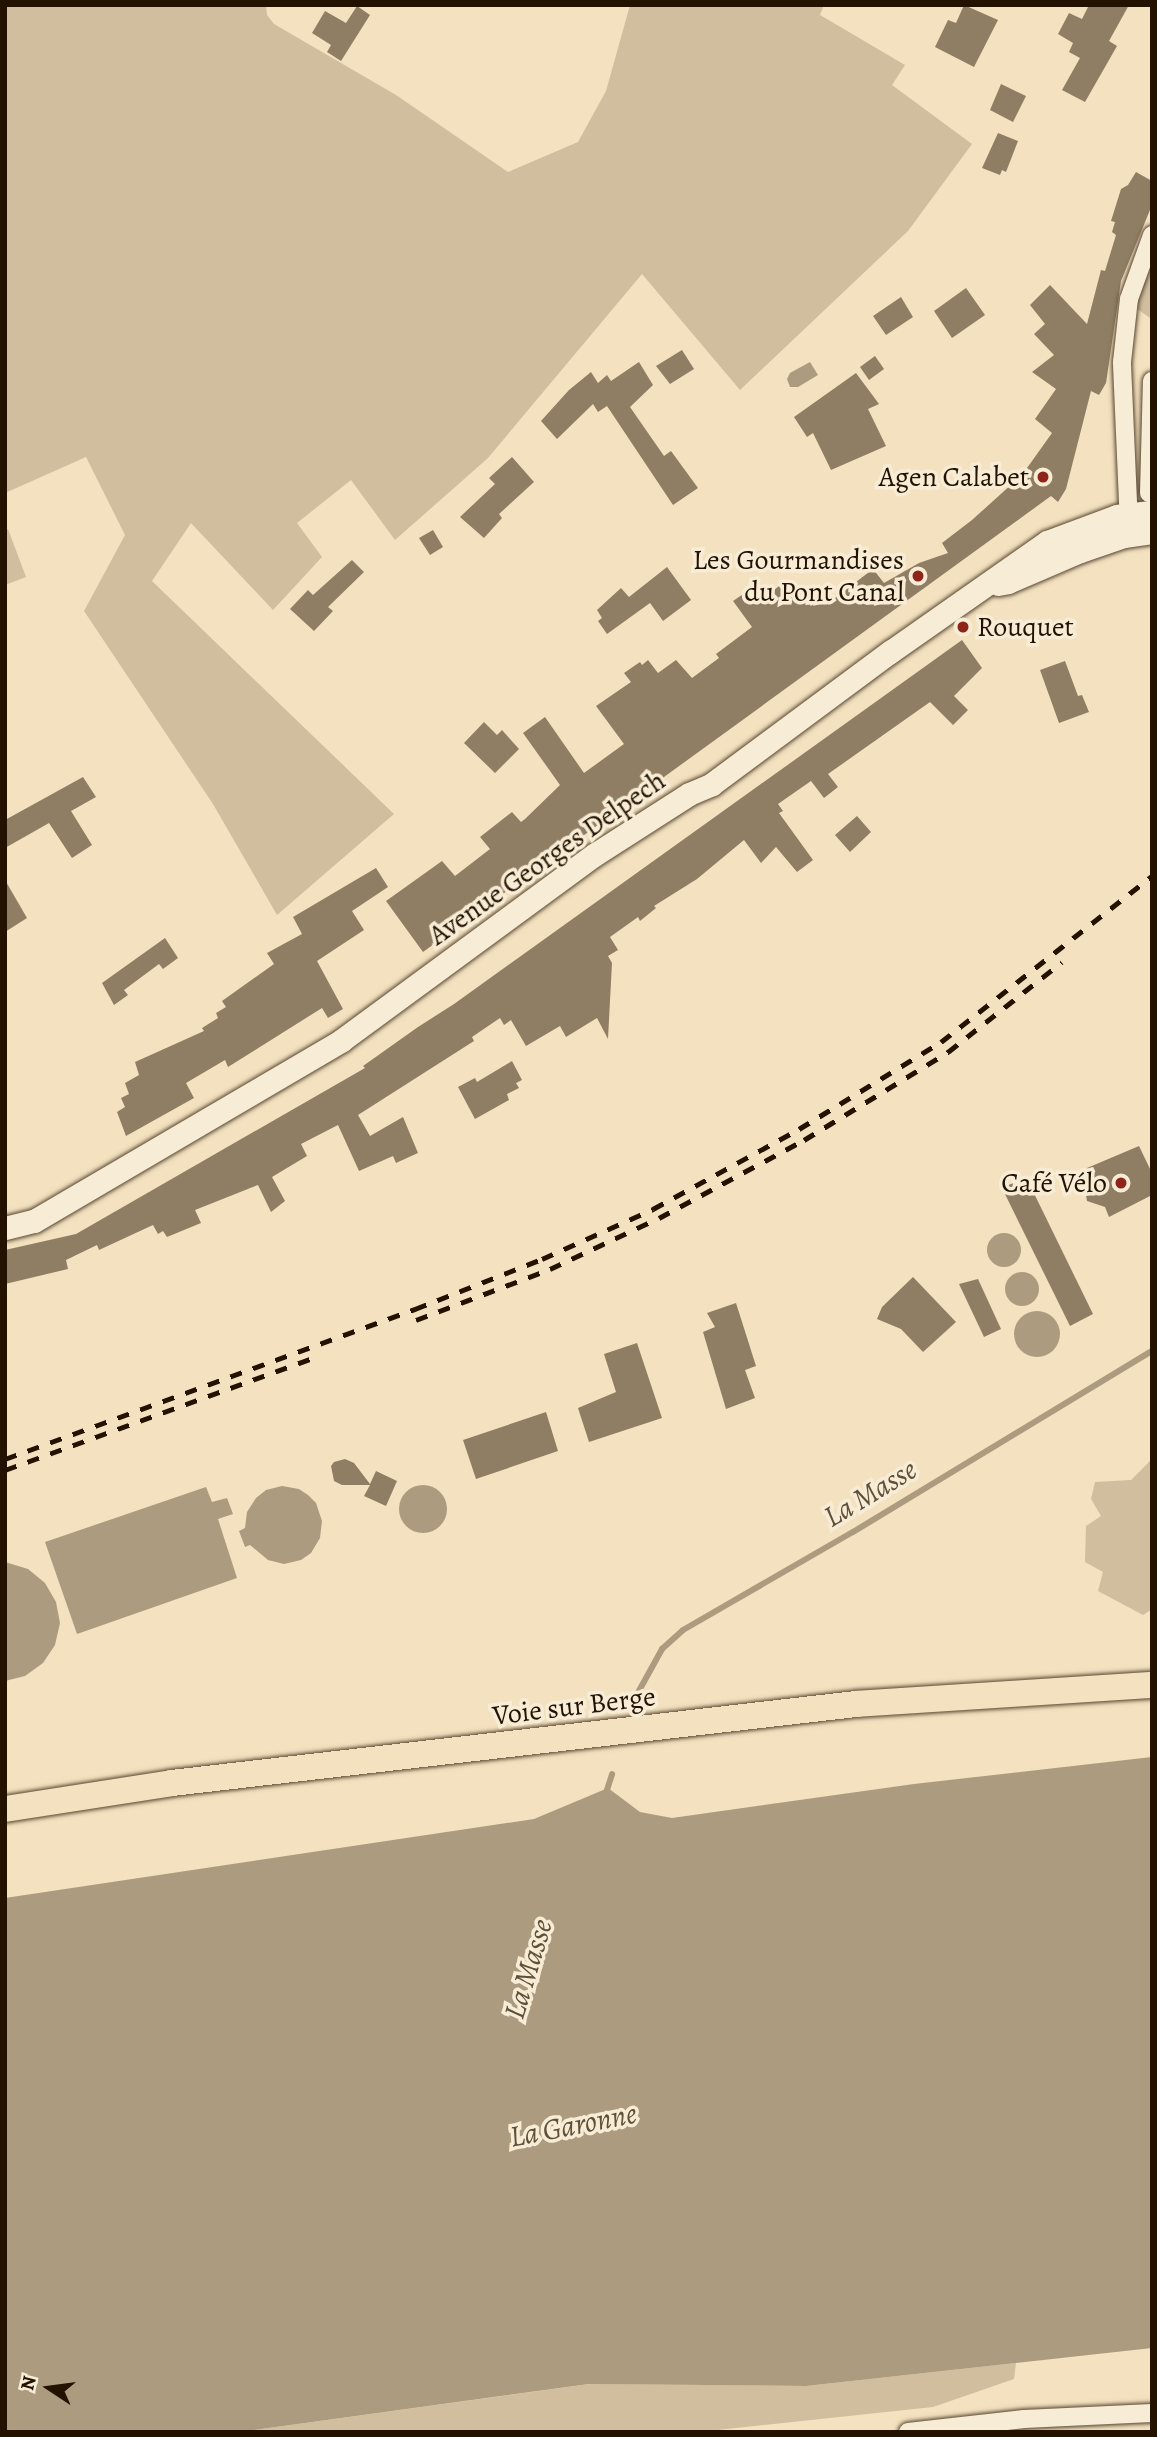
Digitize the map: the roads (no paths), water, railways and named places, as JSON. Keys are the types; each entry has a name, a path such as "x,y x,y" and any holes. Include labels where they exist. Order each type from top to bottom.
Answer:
{"main road":[{"name":"Avenue Georges Delpech","path":"5,1228 34,1221 342,1040 594,855 689,794 712,784 890,652 988,586 1047,542 1134,517 1151,502"},
{"path":"1020,577 1040,560 1134,517"},
{"path":"988,586 1020,577 1080,551 1124,536 1152,532"},
{"name":"Voie sur Berge","path":"5,1809 172,1783 856,1704 1152,1685"}],"street":[{"path":"1134,517 1122,362 1129,299 1152,235"},
{"path":"1151,502 1152,381"},
{"path":"908,2432 1024,2419 1152,2413"}],"water":[{"path":"810,362 818,375 798,387 790,387 787,379 790,373"},
{"path":"1004,1233 1016,1238 1021,1250 1016,1262 1004,1267 992,1262 987,1250 992,1238"},
{"path":"1022,1272 1034,1277 1039,1289 1034,1301 1022,1306 1010,1301 1005,1289 1010,1277"},
{"path":"1037,1311 1053,1318 1060,1334 1053,1350 1037,1357 1021,1350 1014,1334 1021,1318"},
{"path":"423,1485 440,1492 447,1509 440,1526 423,1533 406,1526 399,1509 406,1492"},
{"path":"282,1486 299,1489 308,1495 316,1503 322,1521 320,1538 311,1553 301,1560 284,1564 268,1560 250,1545 245,1547 239,1531 245,1528 247,1512 256,1498 266,1490"},
{"path":"206,1487 212,1502 227,1498 233,1514 218,1519 237,1578 77,1634 45,1542"},
{"path":"5,1562 28,1569 45,1583 56,1602 60,1623 55,1645 43,1663 25,1676 5,1681"},
{"name":"La Garonne","path":"1152,1757 1152,2348 806,2386 589,2384 239,2432 5,2432 5,1898 534,1819 608,1788 640,1812 672,1818 914,1784"}],"waterway":[{"name":"La Masse","path":"635,1698 662,1649 683,1630 853,1532 1152,1351"},
{"name":"La Masse","path":"605,1796 612,1774"}],"railway":[{"path":"5,1459 415,1309 542,1259 653,1209 799,1129 941,1042 1152,876"},
{"path":"416,1320 550,1269 659,1218 804,1140 948,1052 1062,962"},
{"path":"5,1470 318,1356"}],"place":[{"name":"Agen Calabet","path":"1043,477"},
{"name":"Les Gourmandises du Pont Canal","path":"918,576"},
{"name":"Rouquet","path":"963,627"},
{"name":"Café Vélo","path":"1121,1183"}]}
